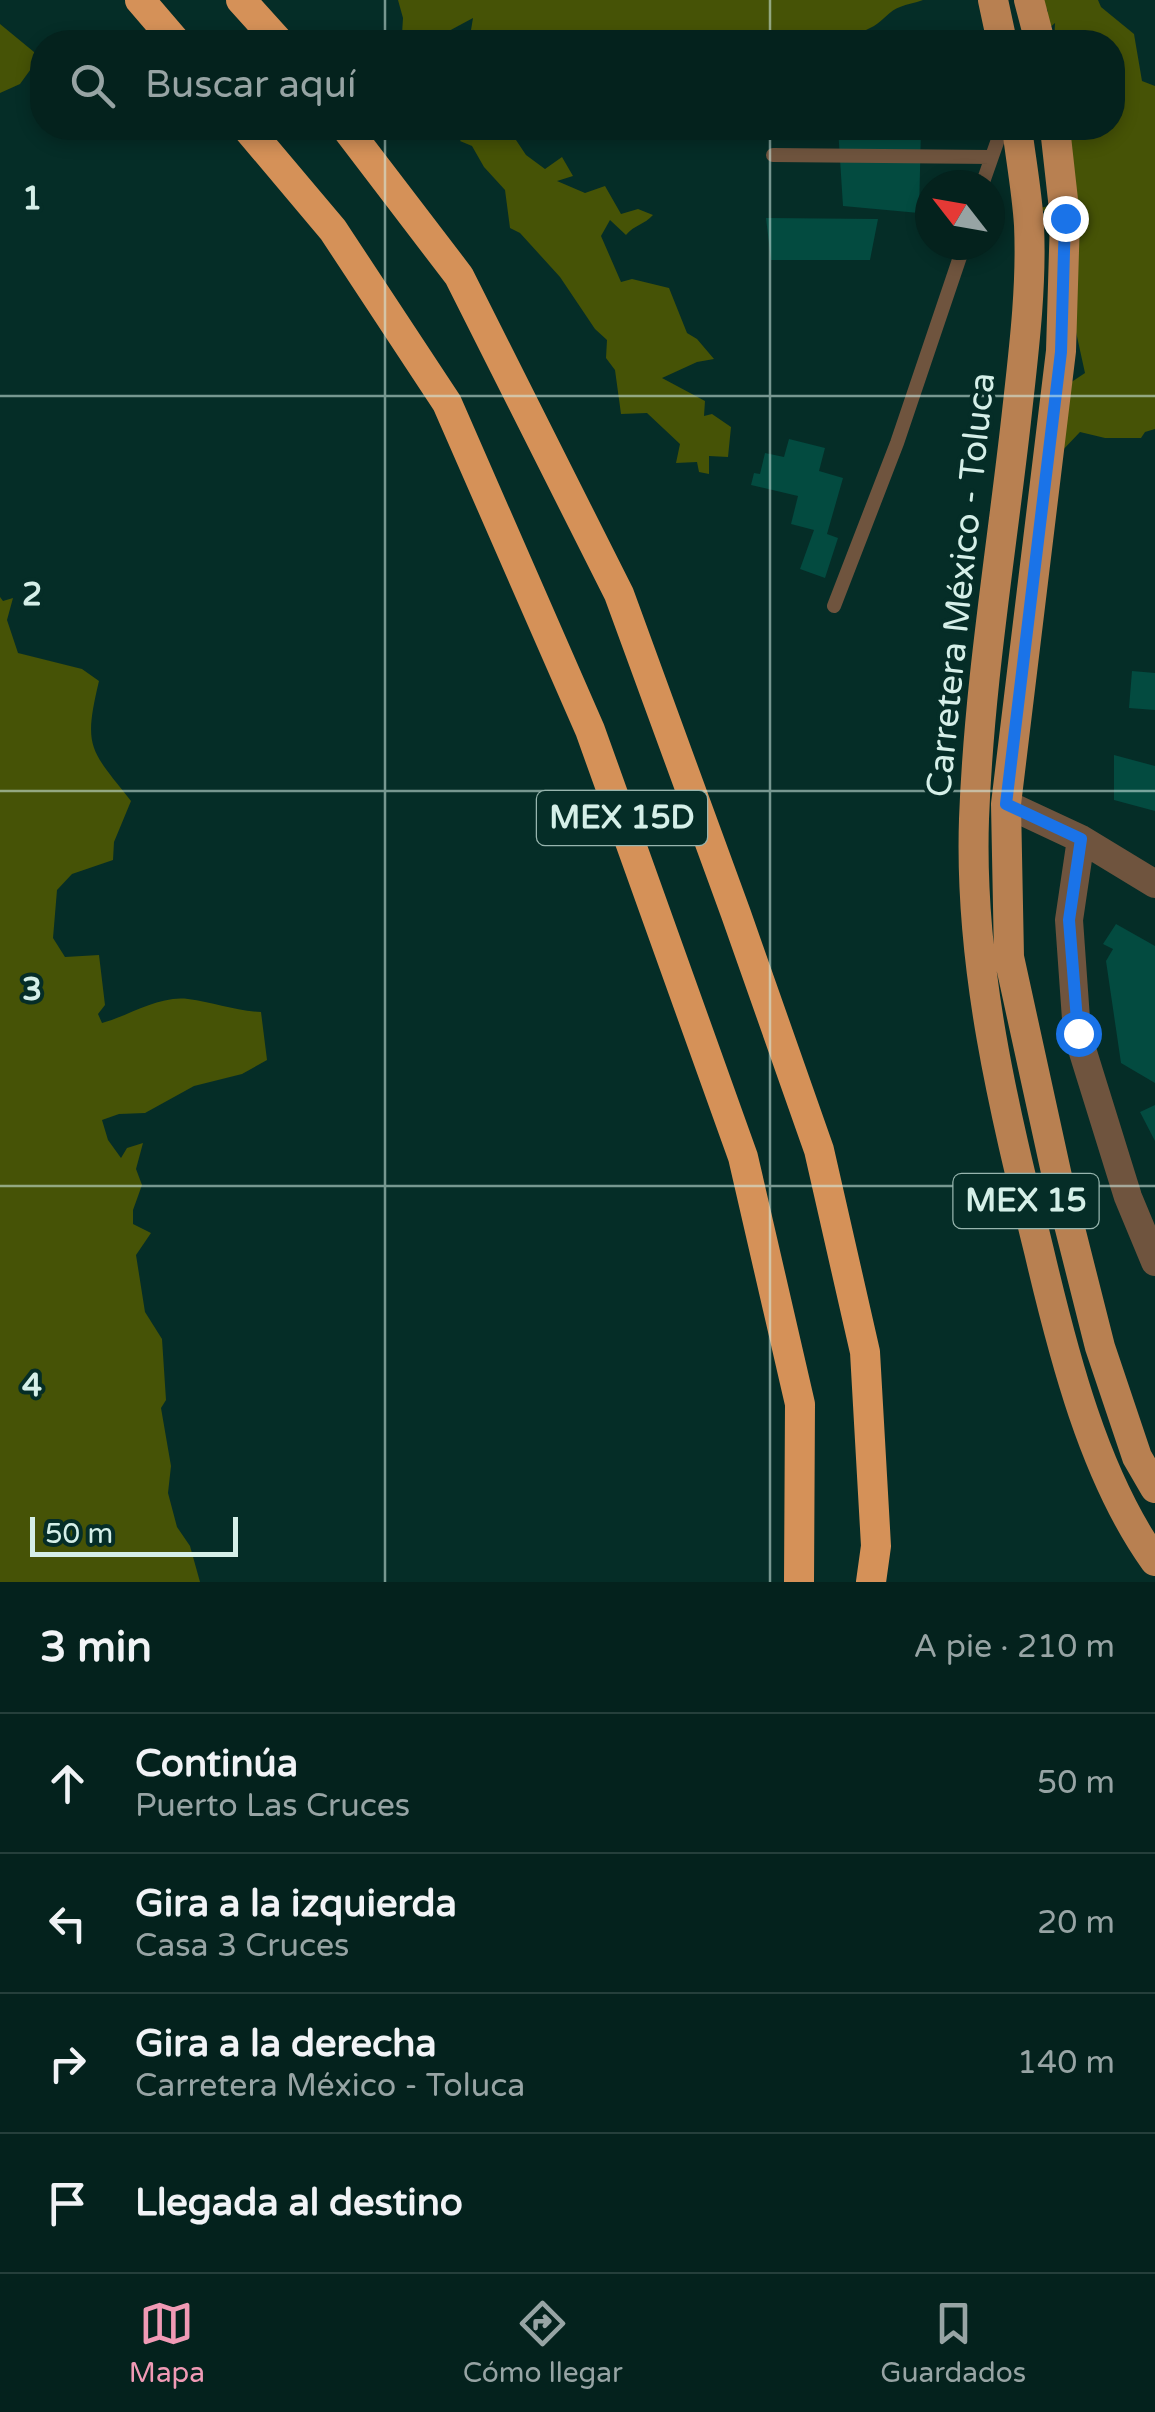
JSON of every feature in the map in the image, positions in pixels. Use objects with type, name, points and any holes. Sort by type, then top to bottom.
[{"type":"highway","points":[[140,0],[166,30]]},
{"type":"highway","points":[[241,0],[267,30]]},
{"type":"highway","name":"MEX 15D","points":[[257,140],[333,230],[447,403],[590,730],[743,1157],[800,1404],[798,1582]]},
{"type":"highway","name":"MEX 15D","points":[[355,140],[459,276],[610,577],[736,914],[820,1150],[865,1352],[876,1546],[871,1582]]},
{"type":"main road","points":[[993,0],[999,30]]},
{"type":"main road","points":[[1030,0],[1037,30]]},
{"type":"main road","name":"Carretera México - Toluca","points":[[1018,140],[1029,226],[1024,340],[1005,518],[986,646],[974,821],[976,938],[998,1084],[1084,1420],[1140,1539],[1155,1561]]},
{"type":"main road","name":"Carretera México - Toluca","points":[[1056,140],[1065,218],[1061,352],[1006,804],[1009,956],[1058,1182],[1100,1347],[1137,1457],[1155,1488]]},
{"type":"street","points":[[1006,804],[1081,839],[1155,884]]},
{"type":"street","points":[[1081,839],[1069,920],[1078,1033],[1128,1198],[1155,1262]]},
{"type":"lane","points":[[987,170],[998,140]]},
{"type":"lane","points":[[773,154],[992,157]]},
{"type":"lane","points":[[834,606],[897,443],[959,260]]},
{"type":"green space","points":[[398,0],[923,0],[896,8],[864,30],[471,30],[473,18],[451,30],[402,30]]},
{"type":"green space","points":[[1040,0],[1098,0],[1101,7],[1134,34],[1142,81],[1155,86],[1155,429],[1141,438],[1105,438],[1080,432],[1059,454],[1058,391],[1085,373],[1069,300],[1062,222],[1039,208],[1060,204],[1047,140],[1125,140],[1125,30],[1055,30],[1055,23],[1047,30],[1035,30],[1048,11]]},
{"type":"green space","points":[[0,24],[30,49],[30,70],[20,84],[0,93]]},
{"type":"green space","points":[[516,140],[526,155],[545,169],[562,157],[573,176],[557,181],[585,193],[605,186],[621,214],[638,209],[653,215],[626,235],[610,220],[601,236],[621,282],[632,279],[669,288],[687,333],[714,359],[697,362],[662,378],[705,401],[704,416],[712,414],[731,427],[728,457],[709,456],[709,474],[699,472],[697,462],[676,463],[680,444],[647,413],[621,414],[615,370],[606,358],[607,340],[595,329],[560,277],[520,233],[510,228],[505,190],[472,146],[460,141]]},
{"type":"green space","points":[[0,597],[3,601],[13,598],[7,620],[18,653],[82,669],[99,681],[91,721],[94,747],[106,770],[131,801],[114,842],[113,860],[72,874],[57,890],[53,938],[65,957],[99,955],[105,1005],[98,1014],[102,1023],[177,999],[261,1012],[267,1060],[242,1074],[194,1086],[145,1113],[119,1114],[102,1120],[108,1140],[121,1158],[127,1148],[143,1143],[136,1169],[142,1185],[133,1210],[133,1224],[151,1233],[136,1255],[145,1312],[162,1339],[166,1400],[161,1408],[171,1466],[168,1493],[177,1527],[190,1546],[200,1582],[0,1582]]},
{"type":"building","points":[[839,140],[921,140],[920,170],[915,170],[915,213],[843,206]]},
{"type":"building","points":[[766,218],[878,219],[870,260],[771,260]]},
{"type":"building","points":[[789,439],[825,448],[819,471],[843,478],[827,534],[838,538],[825,578],[800,569],[814,530],[791,524],[798,496],[751,485],[754,473],[760,474],[765,453],[784,457]]},
{"type":"building","points":[[1132,671],[1155,673],[1155,710],[1129,708]]},
{"type":"building","points":[[1114,755],[1155,766],[1155,811],[1114,800]]},
{"type":"building","points":[[1116,924],[1155,946],[1155,1083],[1121,1063],[1106,961],[1113,949],[1103,944]]},
{"type":"building","points":[[1155,1105],[1155,1141],[1140,1112]]},
{"type":"route","points":[[1065,218],[1061,352],[1006,804],[1081,839],[1069,920],[1078,1033]]}]
